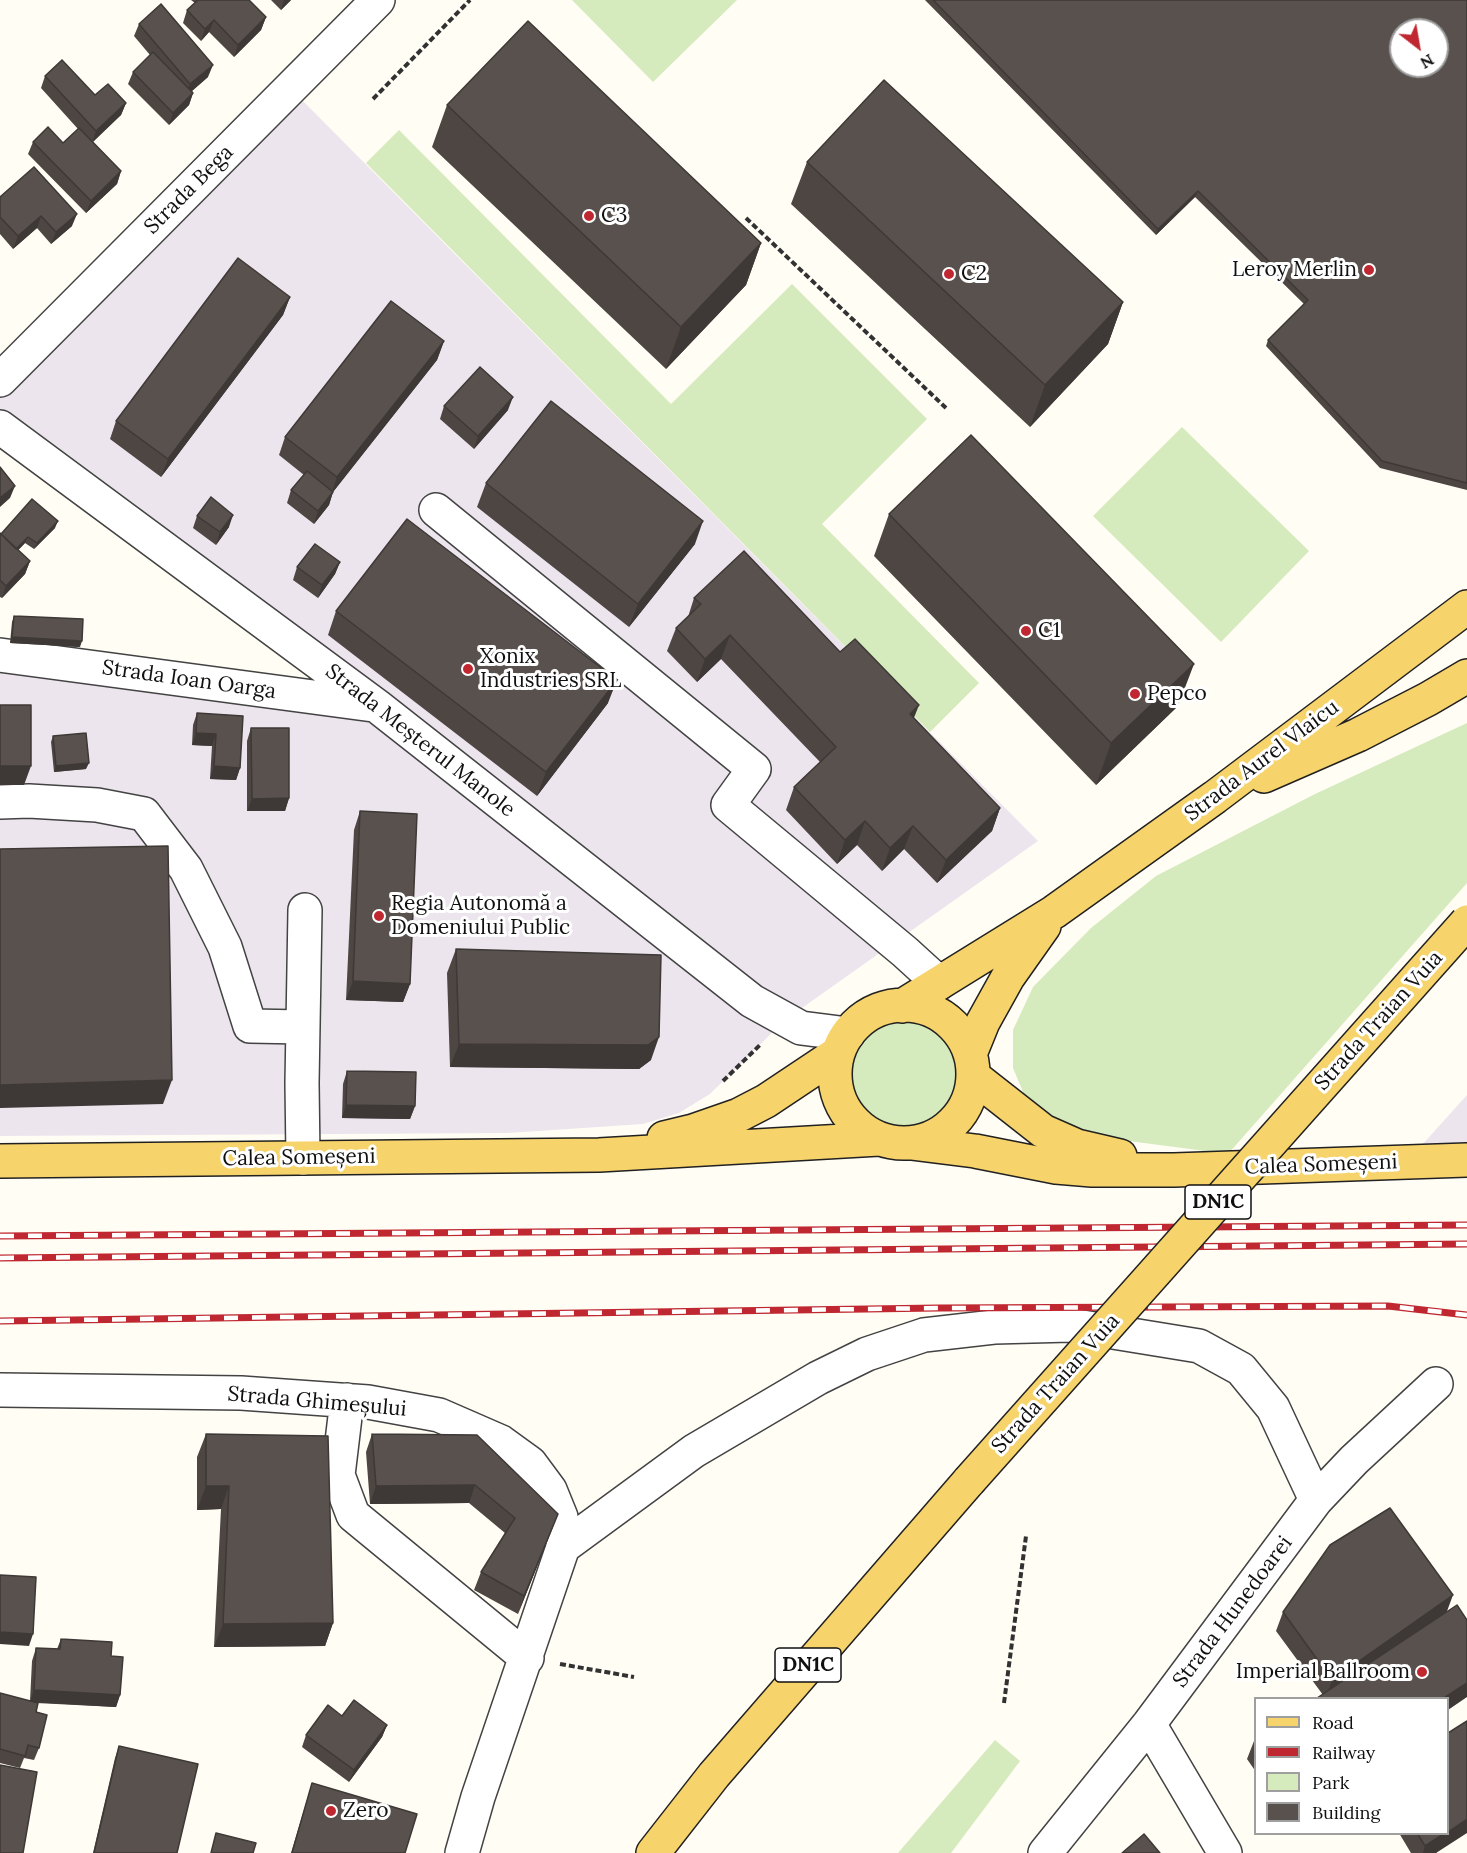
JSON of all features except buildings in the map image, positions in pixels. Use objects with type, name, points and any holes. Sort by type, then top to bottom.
[{"type":"main road","name":"Strada Aurel Vlaicu","points":[[902,1006],[1054,912],[1215,797],[1467,607]]},
{"type":"main road","points":[[1215,797],[1358,735],[1467,676]]},
{"type":"main road","name":"Strada Aurel Vlaicu","points":[[972,1065],[983,1022],[1008,977],[1054,912]]},
{"type":"main road","name":"Strada Traian Vuia","points":[[653,1853],[714,1775],[969,1481],[1467,922]]},
{"type":"main road","points":[[902,1006],[924,1008],[945,1018],[961,1034],[972,1065],[970,1095],[961,1113],[948,1128],[930,1138],[895,1141],[861,1129],[847,1114],[838,1094],[835,1074],[843,1044],[863,1019],[881,1009],[902,1006]]},
{"type":"main road","name":"Calea Someșeni","points":[[599,1155],[693,1131],[739,1115],[766,1101],[843,1044]]},
{"type":"main road","name":"Calea Someșeni","points":[[972,1065],[1034,1125],[1052,1136],[1077,1146],[1174,1170]]},
{"type":"main road","name":"Calea Someșeni","points":[[0,1161],[599,1155],[895,1141],[975,1151],[1066,1168],[1174,1170],[1467,1160]]},
{"type":"street","name":"Strada Bega","points":[[0,380],[378,0]]},
{"type":"street","name":"Strada Meșterul Manole","points":[[0,427],[377,706],[752,1001],[801,1028],[843,1044]]},
{"type":"street","points":[[436,510],[754,769],[728,805],[939,983]]},
{"type":"street","name":"Strada Ioan Oarga","points":[[0,654],[377,706]]},
{"type":"street","points":[[0,802],[29,801],[98,805],[144,814],[186,869],[225,947],[250,1026],[303,1027]]},
{"type":"street","points":[[303,1158],[305,910]]},
{"type":"street","points":[[563,1547],[694,1451],[818,1378],[867,1354],[924,1335],[994,1327],[1070,1325],[1199,1346],[1241,1369],[1273,1408],[1316,1500]]},
{"type":"street","name":"Strada Hunedoarei","points":[[1045,1853],[1149,1724],[1316,1500],[1354,1460],[1436,1384]]},
{"type":"street","name":"Strada Ghimeșului","points":[[0,1390],[240,1392],[347,1400],[439,1415],[501,1442],[530,1463],[550,1490],[561,1517],[563,1547],[478,1797],[462,1853]]},
{"type":"street","points":[[347,1400],[338,1475],[353,1515],[527,1658]]},
{"type":"street","points":[[1149,1724],[1225,1853]]},
{"type":"path","points":[[373,99],[470,0]]},
{"type":"path","points":[[746,218],[946,408]]},
{"type":"path","points":[[1004,1703],[1026,1536]]},
{"type":"path","points":[[527,1658],[634,1677]]},
{"type":"shaded area","points":[[290,88],[1038,841],[785,1020],[710,1094],[679,1113],[643,1124],[508,1133],[0,1136],[0,655],[376,705],[0,427],[0,380]]},
{"type":"shaded area","points":[[1467,1095],[1467,1145],[1421,1146]]},
{"type":"green space","points":[[572,0],[737,0],[653,82]]},
{"type":"green space","points":[[399,130],[671,404],[792,284],[927,419],[822,524],[979,683],[930,732],[366,163]]},
{"type":"green space","points":[[1182,427],[1309,551],[1221,642],[1093,516]]},
{"type":"green space","points":[[1467,723],[1467,883],[1228,1154],[1106,1138],[1068,1127],[1028,1104],[1013,1068],[1013,1030],[1033,987],[1091,928],[1156,876],[1313,795]]},
{"type":"green space","points":[[904,1019],[926,1024],[944,1036],[956,1054],[961,1076],[956,1098],[944,1116],[926,1128],[904,1133],[882,1128],[864,1116],[852,1098],[847,1076],[852,1054],[864,1036],[882,1024]]},
{"type":"green space","points":[[995,1740],[1020,1761],[951,1853],[898,1853]]},
{"type":"railway","points":[[0,1236],[1467,1225]]},
{"type":"railway","points":[[0,1258],[1467,1244]]},
{"type":"railway","points":[[0,1321],[939,1308],[1388,1306],[1467,1315]]},
{"type":"place","name":"C3","points":[[589,216]]},
{"type":"place","name":"Leroy Merlin","points":[[1369,270]]},
{"type":"place","name":"C2","points":[[949,274]]},
{"type":"place","name":"C1","points":[[1026,631]]},
{"type":"place","name":"Xonix Industries SRL","points":[[468,669]]},
{"type":"place","name":"Pepco","points":[[1135,694]]},
{"type":"place","name":"Regia Autonomă a Domeniului Public","points":[[379,916]]},
{"type":"place","name":"Imperial Ballroom","points":[[1422,1672]]},
{"type":"place","name":"Zero","points":[[331,1811]]}]
